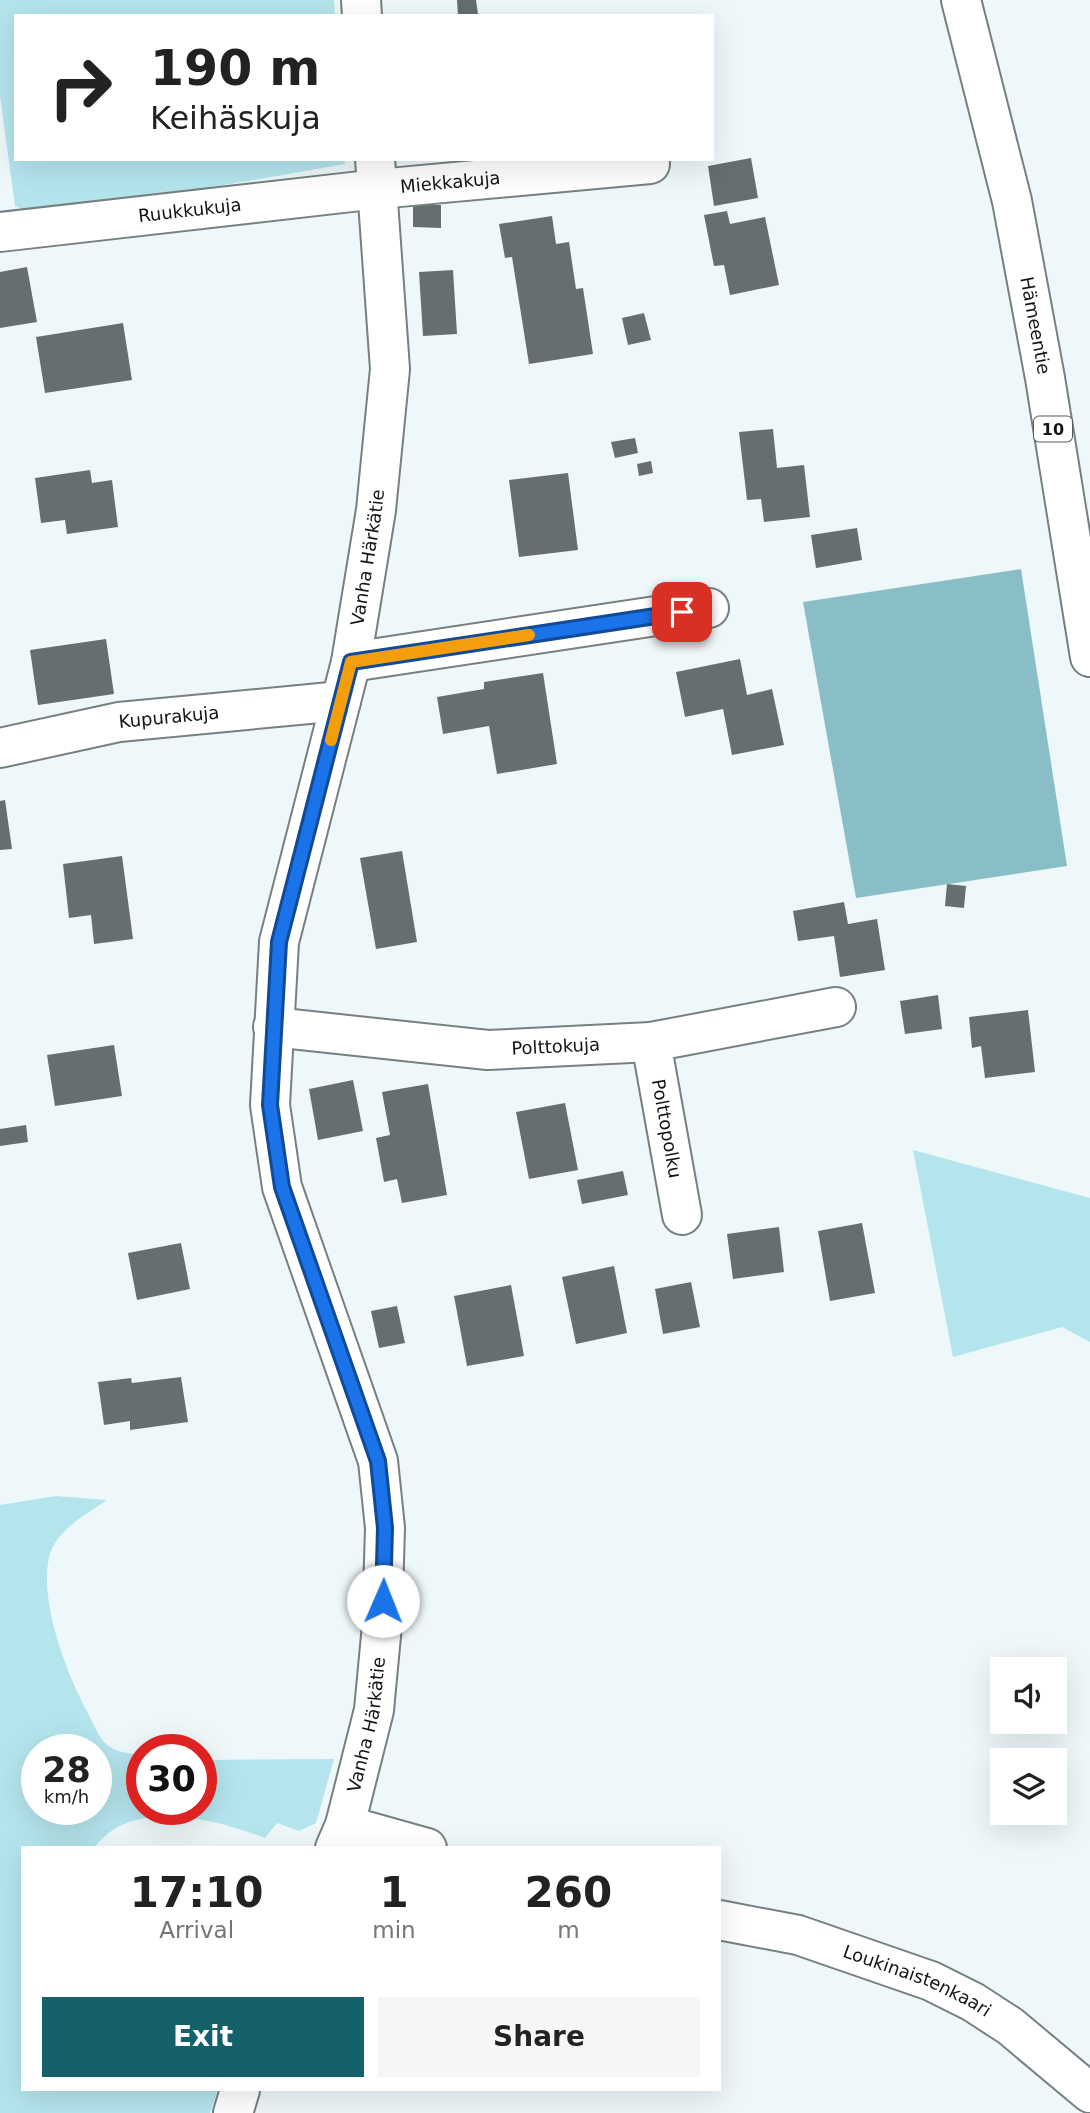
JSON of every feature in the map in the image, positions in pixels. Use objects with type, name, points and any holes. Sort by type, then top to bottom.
[{"type":"main road","name":"Hämeentie","points":[[961,0],[1012,201],[1045,378],[1090,657]]},
{"type":"main road","name":"Miekkakuja","points":[[377,174],[650,164]]},
{"type":"main road","name":"Ruukkukuja","points":[[0,232],[377,174]]},
{"type":"main road","name":"Vanha Härkätie","points":[[340,1837],[374,1710],[383,1625],[385,1528],[378,1461],[282,1187],[270,1105],[279,942],[351,662],[376,510],[390,369],[377,174]]},
{"type":"main road","points":[[351,662],[709,608]]},
{"type":"main road","name":"Kupurakuja","points":[[0,748],[119,722],[341,701]]},
{"type":"main road","name":"Polttokuja","points":[[273,1027],[488,1050],[651,1042],[836,1007]]},
{"type":"main road","name":"Polttopolku","points":[[651,1042],[681,1214]]},
{"type":"main road","points":[[340,1837],[412,1846]]},
{"type":"main road","name":"Loukinaistenkaari","points":[[721,1920],[798,1935],[931,1981],[973,2002],[1010,2026],[1090,2093]]},
{"type":"main road","points":[[233,2113],[240,2091]]},
{"type":"shaded area","points":[[0,0],[334,0],[335,14],[14,14],[14,161],[344,161],[345,164],[42,217],[15,206],[0,96]]},
{"type":"shaded area","points":[[1021,569],[1067,866],[856,898],[803,602]]},
{"type":"shaded area","points":[[913,1150],[1090,1198],[1090,1342],[1062,1327],[953,1357]]},
{"type":"shaded area","points":[[56,1496],[107,1500],[59,1537],[50,1554],[47,1572],[51,1615],[57,1638],[81,1701],[98,1734],[21,1734],[21,1825],[112,1825],[112,1748],[126,1753],[126,1824],[110,1832],[96,1846],[21,1846],[21,2091],[218,2091],[210,2113],[0,2113],[0,1505]]},
{"type":"shaded area","points":[[334,1759],[316,1823],[299,1831],[277,1823],[265,1838],[217,1823],[217,1760]]},
{"type":"building","points":[[457,0],[476,0],[478,14],[458,14]]},
{"type":"building","points":[[751,158],[758,198],[714,206],[708,166]]},
{"type":"building","points":[[413,204],[441,205],[441,228],[413,227]]},
{"type":"building","points":[[727,211],[730,224],[765,217],[779,285],[730,295],[724,265],[714,266],[704,215]]},
{"type":"building","points":[[552,216],[556,244],[569,242],[576,289],[583,288],[593,354],[529,364],[512,257],[505,258],[499,224]]},
{"type":"building","points":[[27,267],[37,322],[0,328],[0,272]]},
{"type":"building","points":[[453,270],[457,334],[423,336],[419,272]]},
{"type":"building","points":[[644,313],[651,340],[628,345],[622,318]]},
{"type":"building","points":[[123,323],[132,380],[45,393],[36,337]]},
{"type":"building","points":[[773,429],[777,468],[804,465],[810,517],[764,522],[761,499],[747,500],[739,432]]},
{"type":"building","points":[[635,438],[638,453],[615,458],[611,442]]},
{"type":"building","points":[[651,461],[653,473],[639,476],[637,464]]},
{"type":"building","points":[[90,470],[92,483],[112,480],[118,527],[67,534],[65,520],[41,523],[35,478]]},
{"type":"building","points":[[568,473],[578,550],[519,557],[509,480]]},
{"type":"building","points":[[857,528],[862,560],[816,568],[811,535]]},
{"type":"building","points":[[106,639],[114,694],[38,705],[30,650]]},
{"type":"building","points":[[740,659],[747,695],[772,689],[784,745],[732,755],[723,709],[685,717],[676,672]]},
{"type":"building","points":[[543,673],[557,764],[497,774],[489,726],[443,734],[437,697],[484,689],[484,682]]},
{"type":"building","points":[[5,800],[12,849],[0,850],[0,801]]},
{"type":"building","points":[[402,851],[417,942],[376,949],[360,858]]},
{"type":"building","points":[[122,856],[133,939],[94,944],[91,915],[69,918],[63,864]]},
{"type":"building","points":[[947,884],[966,886],[964,908],[945,906]]},
{"type":"building","points":[[844,902],[848,924],[877,919],[885,970],[840,977],[834,936],[798,941],[793,911]]},
{"type":"building","points":[[938,995],[942,1029],[905,1034],[900,1001]]},
{"type":"building","points":[[1028,1010],[1035,1072],[985,1078],[981,1046],[972,1048],[969,1017]]},
{"type":"building","points":[[114,1045],[122,1096],[55,1106],[47,1055]]},
{"type":"building","points":[[353,1080],[363,1131],[318,1140],[309,1089]]},
{"type":"building","points":[[428,1084],[447,1195],[402,1203],[397,1179],[384,1182],[376,1138],[390,1135],[382,1092]]},
{"type":"building","points":[[565,1103],[578,1170],[529,1179],[516,1112]]},
{"type":"building","points":[[26,1125],[28,1142],[0,1146],[0,1129]]},
{"type":"building","points":[[623,1171],[628,1195],[582,1204],[577,1180]]},
{"type":"building","points":[[862,1223],[875,1293],[830,1301],[818,1231]]},
{"type":"building","points":[[779,1227],[784,1272],[733,1279],[727,1234]]},
{"type":"building","points":[[181,1243],[190,1289],[137,1300],[128,1253]]},
{"type":"building","points":[[614,1266],[627,1333],[576,1344],[562,1277]]},
{"type":"building","points":[[691,1282],[700,1327],[663,1334],[655,1289]]},
{"type":"building","points":[[511,1285],[524,1356],[467,1366],[454,1296]]},
{"type":"building","points":[[397,1306],[405,1343],[379,1348],[371,1311]]},
{"type":"building","points":[[181,1377],[188,1422],[130,1430],[130,1421],[104,1425],[98,1382],[131,1378],[132,1383]]},
{"type":"slow traffic","points":[[331,740],[351,662],[529,635]]},
{"type":"route","points":[[383,1601],[385,1528],[378,1461],[282,1187],[270,1105],[279,942],[351,662],[682,612]]}]
